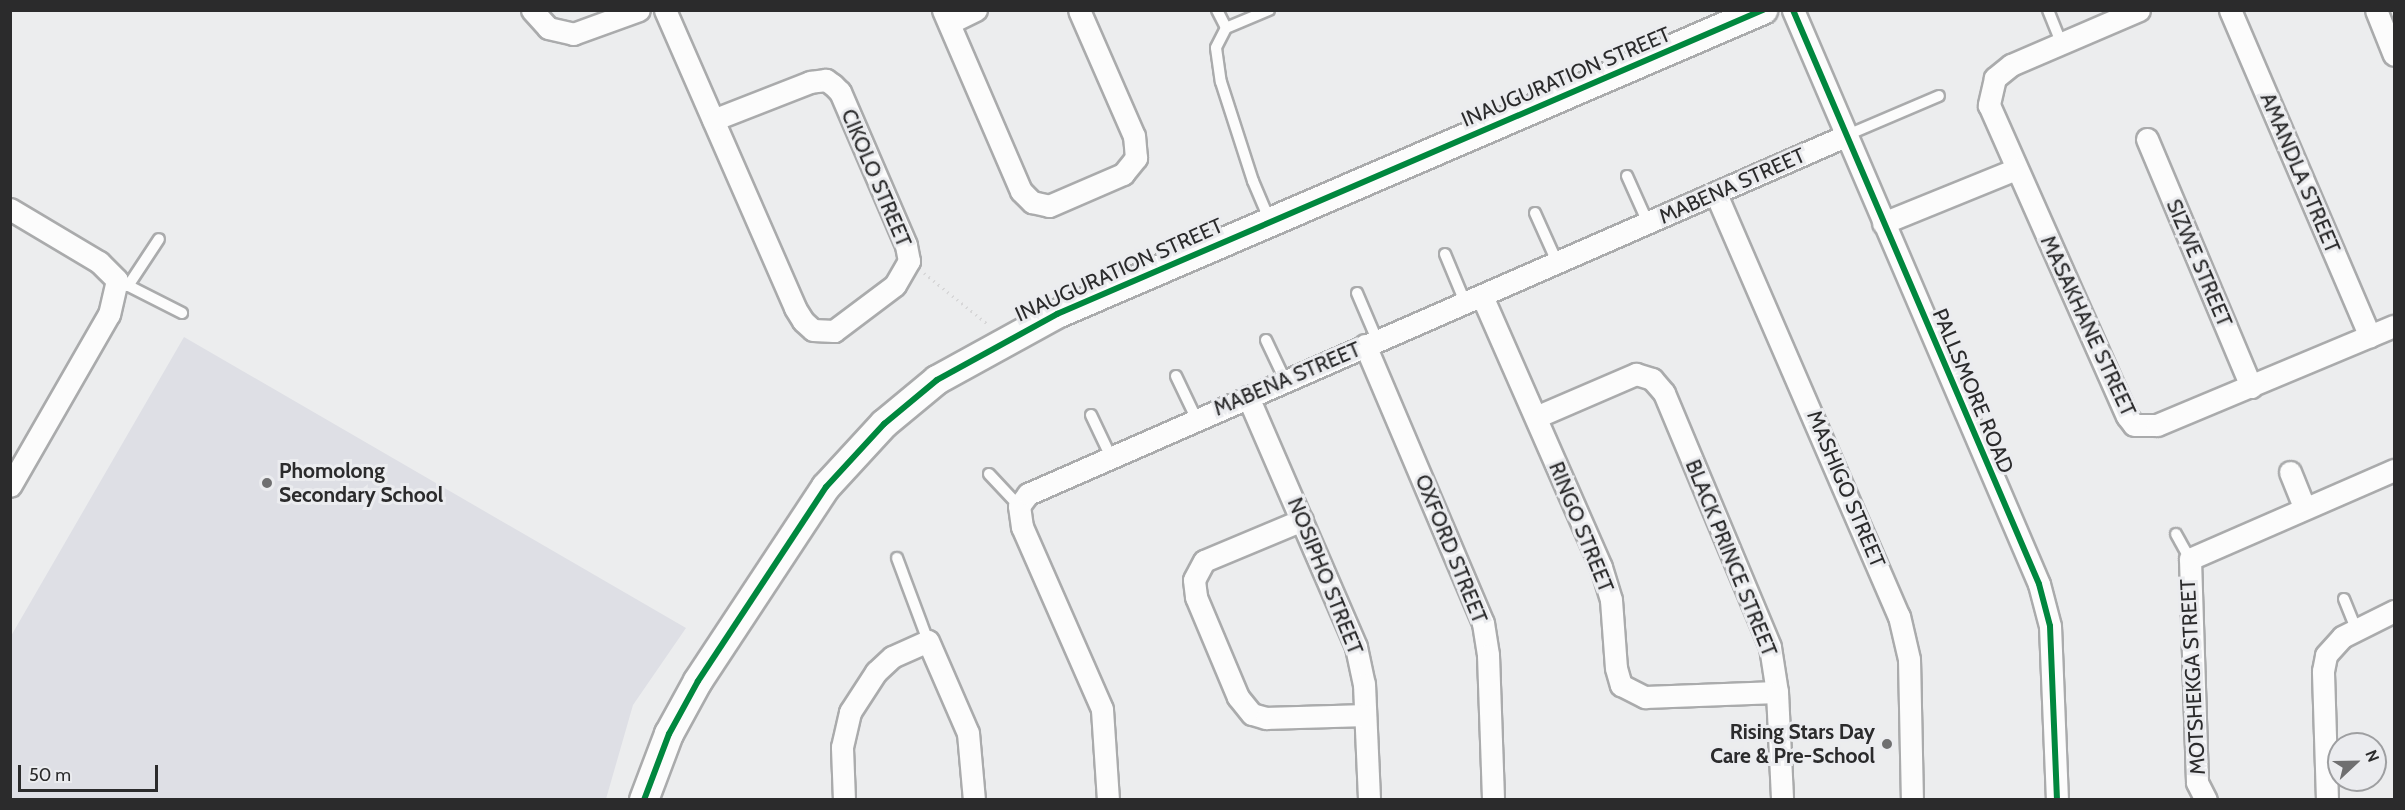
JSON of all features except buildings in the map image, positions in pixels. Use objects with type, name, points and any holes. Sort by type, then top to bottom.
[{"type":"street","points":[[532,10],[548,28],[573,34],[639,10]]},
{"type":"street","name":"CIKOLO STREET","points":[[665,10],[795,308],[813,330],[834,331],[884,297],[903,275],[909,261],[887,201],[840,92],[826,80],[810,82],[713,120]]},
{"type":"street","points":[[976,10],[946,17],[1022,191],[1032,202],[1049,206],[1123,174],[1136,158],[1134,136],[1079,10]]},
{"type":"street","name":"INAUGURATION STREET","points":[[644,800],[669,734],[698,681],[826,487],[857,450],[937,380],[1007,339],[1270,220],[1763,10]]},
{"type":"street","name":"PALLSMORE ROAD","points":[[1793,10],[1845,136],[2039,584],[2050,626],[2057,800]]},
{"type":"street","points":[[2061,43],[2139,10]]},
{"type":"street","name":"AMANDLA STREET","points":[[2230,10],[2370,336]]},
{"type":"street","points":[[2376,10],[2394,55]]},
{"type":"street","name":"MASAKHANE STREET","points":[[2061,43],[2002,72],[1990,89],[1989,105],[2127,416],[2134,425],[2157,426],[2394,326]]},
{"type":"street","name":"MABENA STREET","points":[[1019,506],[1039,488],[1110,455],[1716,194],[1845,136]]},
{"type":"street","name":"SIZWE STREET","points":[[2147,139],[2251,387]]},
{"type":"street","points":[[1883,223],[2016,169]]},
{"type":"street","name":"MASHIGO STREET","points":[[1716,194],[1899,616],[1909,659],[1912,800]]},
{"type":"street","points":[[10,209],[99,262],[122,283],[109,314],[10,486]]},
{"type":"street","name":"RINGO STREET","points":[[1473,299],[1536,417],[1608,586],[1616,668],[1621,685],[1645,697],[1777,692]]},
{"type":"street","name":"OXFORD STREET","points":[[1371,343],[1482,623],[1488,655],[1493,800]]},
{"type":"street","name":"BLACK PRINCE STREET","points":[[1536,417],[1636,374],[1652,378],[1664,393],[1766,636],[1777,692],[1782,800]]},
{"type":"street","name":"NOSIPHO STREET","points":[[1248,397],[1356,647],[1365,714],[1369,800]]},
{"type":"street","name":"MOTSHEKGA STREET","points":[[2206,799],[2197,782],[2190,559],[2304,507],[2394,470]]},
{"type":"street","points":[[2290,472],[2304,507]]},
{"type":"street","points":[[1019,506],[1022,527],[1102,709],[1108,800]]},
{"type":"street","points":[[1302,520],[1203,561],[1194,580],[1196,597],[1238,697],[1252,714],[1266,718],[1365,714]]},
{"type":"street","points":[[2327,800],[2323,671],[2333,644],[2356,628],[2394,611]]},
{"type":"street","points":[[844,800],[842,747],[850,712],[876,672],[892,657],[928,641],[968,733],[974,800]]},
{"type":"lane","points":[[1217,10],[1226,28]]},
{"type":"lane","points":[[1269,10],[1226,28],[1216,48],[1221,82],[1253,181],[1270,220]]},
{"type":"lane","points":[[2048,10],[2061,43]]},
{"type":"lane","points":[[1845,136],[1939,96]]},
{"type":"lane","points":[[1627,176],[1648,223]]},
{"type":"lane","points":[[1535,213],[1557,262]]},
{"type":"lane","points":[[159,239],[122,283],[182,313]]},
{"type":"lane","points":[[1445,254],[1473,299]]},
{"type":"lane","points":[[1357,293],[1371,343]]},
{"type":"lane","points":[[1266,340],[1284,380]]},
{"type":"lane","points":[[1176,376],[1196,418]]},
{"type":"lane","points":[[1091,415],[1110,455]]},
{"type":"lane","points":[[989,474],[1019,506]]},
{"type":"lane","points":[[2176,534],[2190,559]]},
{"type":"lane","points":[[897,558],[928,641]]},
{"type":"lane","points":[[2344,599],[2356,628]]},
{"type":"path","points":[[909,261],[1007,339]]},
{"type":"shaded area","name":"Phomolong Secondary School","points":[[184,337],[686,628],[633,705],[606,799],[11,799],[11,636]]},
{"type":"cycle path","points":[[644,800],[669,734],[698,681],[826,487],[884,424],[937,380],[1057,314],[1763,10]]},
{"type":"cycle path","points":[[1793,10],[2039,584],[2050,626],[2057,800]]},
{"type":"place","name":"Phomolong Secondary School","points":[[267,483]]},
{"type":"place","name":"Rising Stars Day Care & Pre-School","points":[[1887,744]]}]
